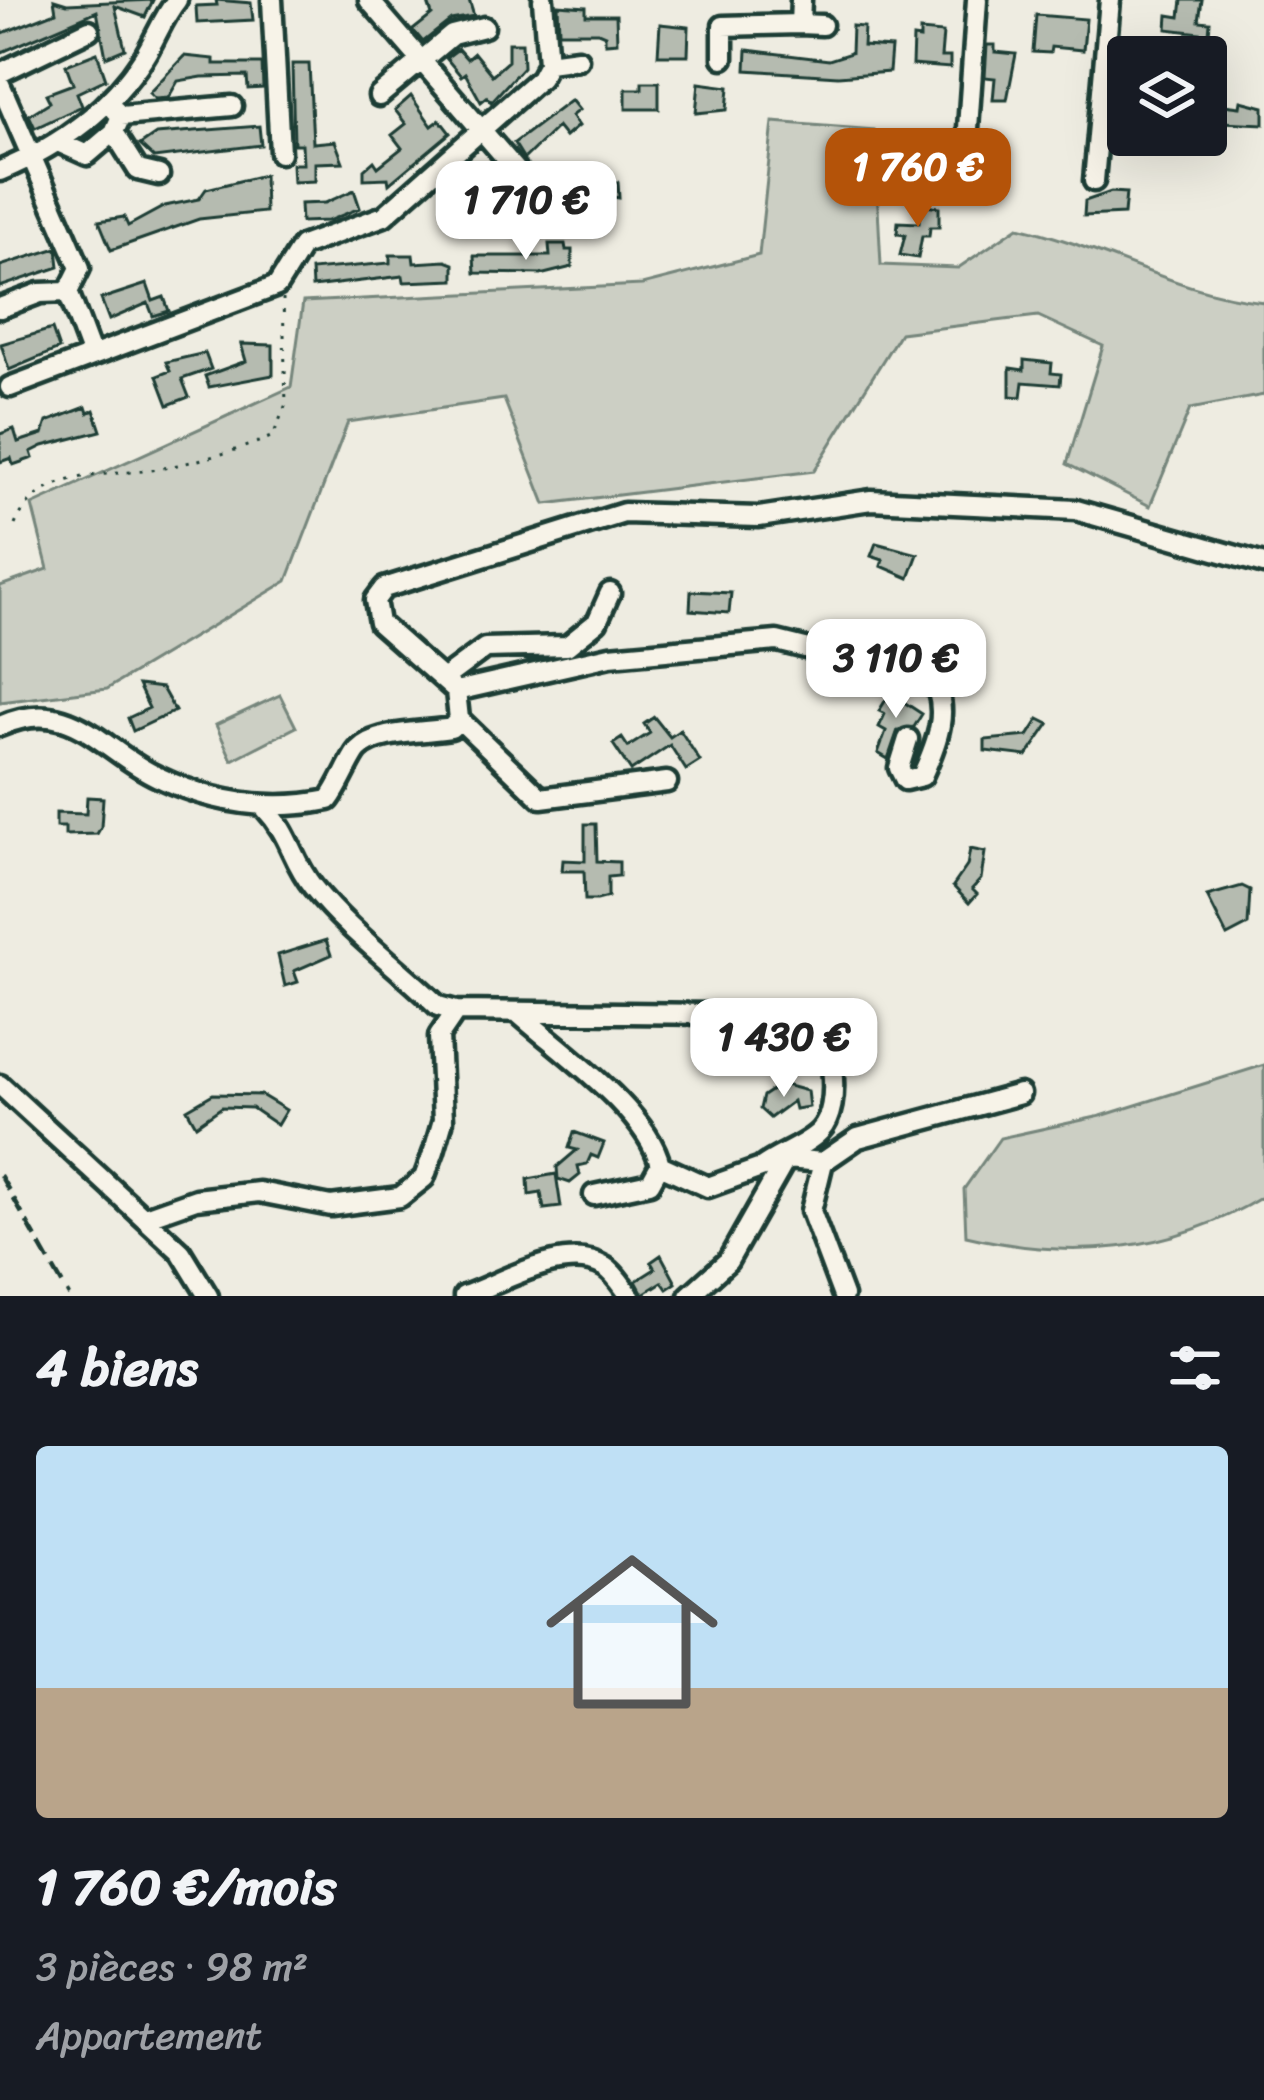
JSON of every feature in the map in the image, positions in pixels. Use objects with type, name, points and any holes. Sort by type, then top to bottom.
[{"type":"street","points":[[272,0],[280,154]]},
{"type":"street","points":[[369,0],[555,215]]},
{"type":"street","points":[[10,387],[277,286],[302,246],[384,217],[533,88],[548,63],[543,0]]},
{"type":"street","points":[[800,24],[801,0]]},
{"type":"street","points":[[965,171],[977,0]]},
{"type":"street","points":[[1094,181],[1110,0]]},
{"type":"street","points":[[58,142],[87,155],[114,116],[171,4]]},
{"type":"street","points":[[723,58],[723,26],[822,25]]},
{"type":"street","points":[[379,96],[452,35],[484,26]]},
{"type":"street","points":[[0,74],[89,31]]},
{"type":"street","points":[[548,63],[578,59]]},
{"type":"street","points":[[0,84],[80,268],[68,292],[92,356]]},
{"type":"street","points":[[0,171],[114,116],[232,106]]},
{"type":"street","points":[[114,116],[138,170],[159,175]]},
{"type":"street","points":[[0,308],[40,293],[68,292]]},
{"type":"street","points":[[667,782],[541,798],[459,719],[449,685],[379,623],[375,600],[384,588],[624,513],[759,517],[871,500],[1076,510],[1264,565]]},
{"type":"street","points":[[449,685],[485,648],[567,646],[597,622],[610,593]]},
{"type":"street","points":[[449,685],[610,656],[777,641],[856,662],[904,665],[930,676],[944,706],[922,776],[905,780],[899,768],[908,739]]},
{"type":"street","points":[[0,726],[15,719],[82,724],[155,776],[248,807],[328,800],[346,777],[356,752],[376,739],[451,728],[459,719]]},
{"type":"street","points":[[264,806],[288,832],[298,868],[318,893],[438,1006],[518,1013],[808,1015],[827,1037],[832,1110],[814,1137],[762,1167]]},
{"type":"street","points":[[145,1217],[196,1199],[259,1192],[331,1206],[400,1197],[424,1178],[434,1151],[442,1120],[439,1036],[455,1011]]},
{"type":"street","points":[[518,1013],[639,1125],[656,1147],[660,1165],[650,1183],[594,1195]]},
{"type":"street","points":[[0,1085],[181,1252],[208,1296]]},
{"type":"street","points":[[660,1165],[708,1187],[786,1159],[823,1162],[858,1138],[1021,1094]]},
{"type":"street","points":[[689,1296],[728,1261],[786,1159]]},
{"type":"street","points":[[823,1162],[811,1211],[843,1296]]},
{"type":"street","points":[[464,1296],[551,1263],[589,1260],[608,1268],[630,1296]]},
{"type":"path","points":[[15,525],[23,505],[72,478],[160,469],[273,436],[286,404],[288,337],[277,286]]},
{"type":"shaded area","points":[[773,122],[874,130],[881,265],[958,268],[1018,227],[1170,280],[1264,302],[1264,395],[1190,409],[1150,506],[1067,464],[1103,346],[1038,316],[900,333],[814,471],[545,504],[504,399],[348,422],[287,581],[107,689],[0,702],[0,586],[48,569],[32,505],[291,387],[303,302],[642,285],[759,255]]},
{"type":"shaded area","points":[[280,695],[296,727],[232,760],[216,725]]},
{"type":"shaded area","points":[[1264,1065],[1264,1196],[1193,1230],[1119,1247],[1044,1248],[966,1236],[964,1189],[1000,1138],[1101,1116]]},
{"type":"building","points":[[54,0],[67,4],[153,0],[145,17],[115,6],[125,49],[106,57],[97,11],[0,53],[0,34],[56,12]]},
{"type":"building","points":[[216,0],[251,3],[253,20],[197,23],[196,6],[217,5]]},
{"type":"building","points":[[427,0],[469,0],[474,16],[451,20],[423,42],[413,30],[432,15]]},
{"type":"building","points":[[1182,0],[1202,0],[1199,21],[1210,22],[1209,34],[1167,29],[1168,15],[1180,17]]},
{"type":"building","points":[[558,5],[586,7],[586,15],[616,15],[617,42],[605,43],[605,35],[598,32],[559,32]]},
{"type":"building","points":[[1036,15],[1086,19],[1083,50],[1051,47],[1050,53],[1033,52]]},
{"type":"building","points":[[660,24],[689,27],[688,55],[658,55]]},
{"type":"building","points":[[852,26],[864,27],[863,46],[891,48],[889,72],[838,76],[746,70],[747,50],[829,60],[851,53]]},
{"type":"building","points":[[920,31],[943,33],[941,57],[950,57],[950,68],[912,65],[913,38],[920,39]]},
{"type":"building","points":[[508,43],[522,43],[523,67],[491,102],[487,97],[481,102],[465,73],[461,76],[446,58],[458,49],[467,59],[474,53],[492,75],[508,61]]},
{"type":"building","points":[[987,45],[995,45],[995,52],[1016,54],[1007,100],[993,100],[995,78],[985,77]]},
{"type":"building","points":[[97,53],[106,79],[77,93],[82,106],[35,128],[29,115],[50,102],[46,94],[73,84],[66,65]]},
{"type":"building","points":[[184,56],[214,59],[214,64],[262,64],[263,88],[248,89],[247,76],[202,77],[178,81],[168,98],[155,99],[149,93]]},
{"type":"building","points":[[292,64],[309,64],[313,143],[335,141],[343,162],[315,163],[315,181],[293,182],[292,164],[303,164],[302,144],[294,144]]},
{"type":"building","points":[[642,82],[659,82],[659,109],[626,109],[626,89],[642,89]]},
{"type":"building","points":[[699,83],[729,87],[727,110],[696,113]]},
{"type":"building","points":[[411,96],[432,126],[440,120],[450,133],[389,184],[388,178],[364,179],[364,170],[374,161],[378,167],[402,148],[392,135],[406,124],[395,110]]},
{"type":"building","points":[[571,100],[579,110],[571,116],[578,126],[565,137],[557,127],[524,159],[514,143]]},
{"type":"building","points":[[1241,101],[1264,107],[1264,124],[1227,122],[1227,105],[1240,107]]},
{"type":"building","points":[[259,126],[261,145],[154,158],[140,145],[156,134]]},
{"type":"building","points":[[565,170],[565,175],[618,182],[619,198],[549,187],[549,173]]},
{"type":"building","points":[[490,172],[503,189],[472,214],[471,191],[461,191]]},
{"type":"building","points":[[264,175],[265,212],[199,219],[111,250],[99,221],[124,217],[128,226],[165,206],[199,199],[206,189]]},
{"type":"building","points":[[354,190],[360,208],[328,221],[301,222],[300,204],[325,203]]},
{"type":"building","points":[[1111,192],[1126,193],[1124,214],[1084,216],[1085,201]]},
{"type":"building","points":[[920,204],[939,207],[939,227],[930,227],[929,236],[922,236],[918,258],[900,255],[905,235],[897,234],[898,222],[919,223]]},
{"type":"building","points":[[549,244],[565,244],[566,250],[572,250],[572,267],[544,274],[475,273],[474,256],[550,256]]},
{"type":"building","points":[[57,248],[59,267],[0,287],[0,266]]},
{"type":"building","points":[[390,255],[413,255],[414,263],[454,264],[454,280],[404,282],[403,276],[312,287],[311,270],[390,263]]},
{"type":"building","points":[[147,284],[153,301],[164,297],[169,311],[153,316],[148,303],[109,320],[101,299]]},
{"type":"building","points":[[52,329],[59,349],[9,370],[1,344]]},
{"type":"building","points":[[241,344],[273,345],[273,375],[209,387],[205,376],[246,361]]},
{"type":"building","points":[[205,353],[211,369],[182,379],[189,397],[168,405],[157,376],[170,371],[166,362]]},
{"type":"building","points":[[1024,360],[1052,363],[1051,373],[1061,374],[1060,385],[1023,382],[1021,397],[1010,396],[1010,368],[1024,370]]},
{"type":"building","points":[[86,407],[88,413],[94,410],[101,431],[43,446],[31,452],[33,458],[13,465],[11,458],[0,462],[0,434],[14,429],[18,442],[43,434],[47,422]]},
{"type":"building","points":[[876,543],[918,554],[909,578],[881,566],[883,560],[871,556]]},
{"type":"building","points":[[691,591],[731,593],[729,613],[690,610]]},
{"type":"building","points":[[138,685],[162,688],[175,711],[133,731],[128,718],[149,708]]},
{"type":"building","points":[[890,693],[922,714],[914,727],[898,730],[888,759],[878,753],[886,731],[879,727],[885,714],[879,711]]},
{"type":"building","points":[[654,717],[670,737],[680,730],[700,761],[686,770],[670,745],[631,771],[613,744],[622,738],[628,747],[650,733],[644,724]]},
{"type":"building","points":[[1039,719],[1049,724],[1027,756],[985,751],[985,740],[1028,736]]},
{"type":"building","points":[[87,797],[103,798],[97,834],[65,835],[65,827],[56,827],[56,813],[86,814]]},
{"type":"building","points":[[585,824],[596,824],[597,861],[619,862],[619,876],[608,877],[608,897],[597,900],[585,900],[584,871],[562,871],[563,860],[585,861]]},
{"type":"building","points":[[970,849],[985,852],[981,879],[972,889],[977,894],[969,903],[953,886],[967,866]]},
{"type":"building","points":[[1242,886],[1250,890],[1248,925],[1227,936],[1207,896]]},
{"type":"building","points":[[326,940],[331,955],[294,971],[298,982],[285,986],[278,955]]},
{"type":"building","points":[[781,1084],[807,1091],[809,1107],[795,1109],[793,1101],[770,1118],[760,1109],[763,1096]]},
{"type":"building","points":[[213,1094],[261,1095],[286,1110],[277,1125],[252,1108],[222,1107],[196,1125],[187,1109]]},
{"type":"building","points":[[574,1132],[604,1143],[598,1158],[591,1155],[587,1164],[578,1166],[580,1175],[570,1183],[558,1179],[557,1167],[577,1150],[569,1148]]},
{"type":"building","points":[[556,1174],[561,1207],[544,1209],[541,1193],[529,1195],[528,1179]]},
{"type":"building","points":[[661,1255],[676,1283],[667,1289],[662,1282],[643,1294],[636,1281],[655,1269],[651,1262]]},
{"type":"railway","points":[[0,1175],[69,1296]]}]
